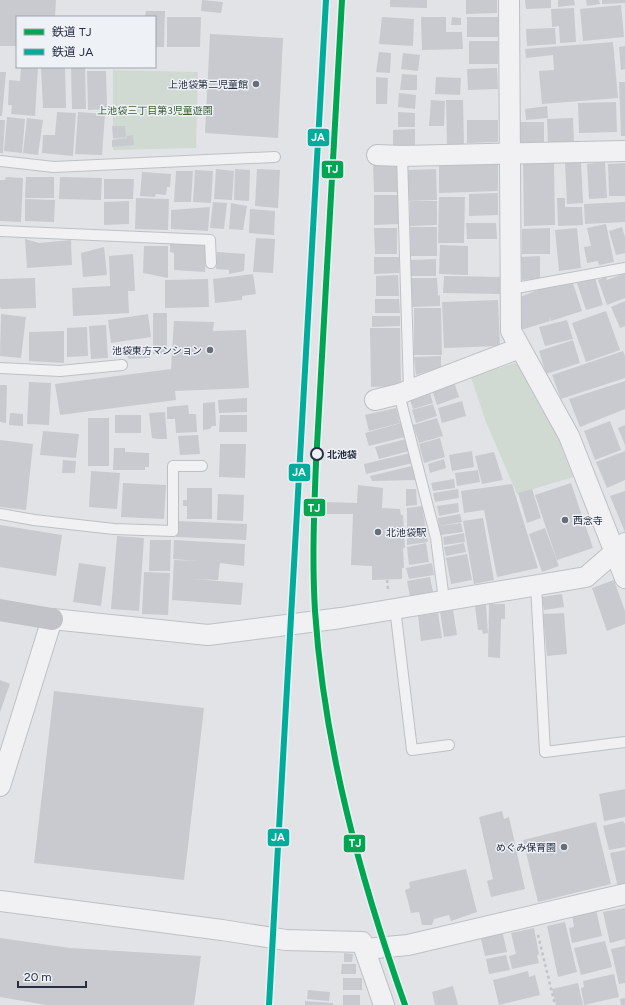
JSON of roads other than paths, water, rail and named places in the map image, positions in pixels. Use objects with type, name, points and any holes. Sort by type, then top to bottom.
[{"type":"street","points":[[509,0],[511,331],[569,436],[620,547],[625,578]]},
{"type":"street","points":[[378,155],[402,156],[625,151]]},
{"type":"street","points":[[375,400],[404,392],[520,348]]},
{"type":"street","points":[[0,610],[52,619],[208,635],[341,618],[586,577],[620,547]]},
{"type":"street","points":[[0,786],[52,619]]},
{"type":"street","points":[[365,949],[408,945],[625,894]]},
{"type":"street","points":[[0,901],[222,930],[286,940],[362,942],[384,1005]]},
{"type":"lane","points":[[402,156],[404,392],[436,538],[444,600]]},
{"type":"lane","points":[[0,161],[54,167],[275,157]]},
{"type":"lane","points":[[0,231],[210,240],[211,263]]},
{"type":"lane","points":[[511,289],[625,268]]},
{"type":"lane","points":[[0,368],[60,371],[122,365]]},
{"type":"lane","points":[[0,514],[34,520],[114,529],[173,531],[173,466],[202,466]]},
{"type":"lane","points":[[536,585],[545,752],[625,742]]},
{"type":"lane","points":[[395,608],[412,750],[449,745]]},
{"type":"rail line","name":"JA","points":[[269,1005],[326,0]]},
{"type":"rail line","name":"TJ","points":[[342,0],[316,463],[313,556],[315,611],[327,712],[346,811],[373,909],[405,1005]]},
{"type":"place","name":"上池袋第二児童館","points":[[256,84]]},
{"type":"place","name":"池袋東方マンション","points":[[210,350]]},
{"type":"place","name":"北池袋","points":[[317,454]]},
{"type":"place","name":"西念寺","points":[[565,520]]},
{"type":"place","name":"北池袋駅","points":[[378,532]]},
{"type":"place","name":"めぐみ保育園","points":[[564,847]]},
{"type":"park label","name":"上池袋三丁目第3児童遊園","points":[[155,110]]}]
